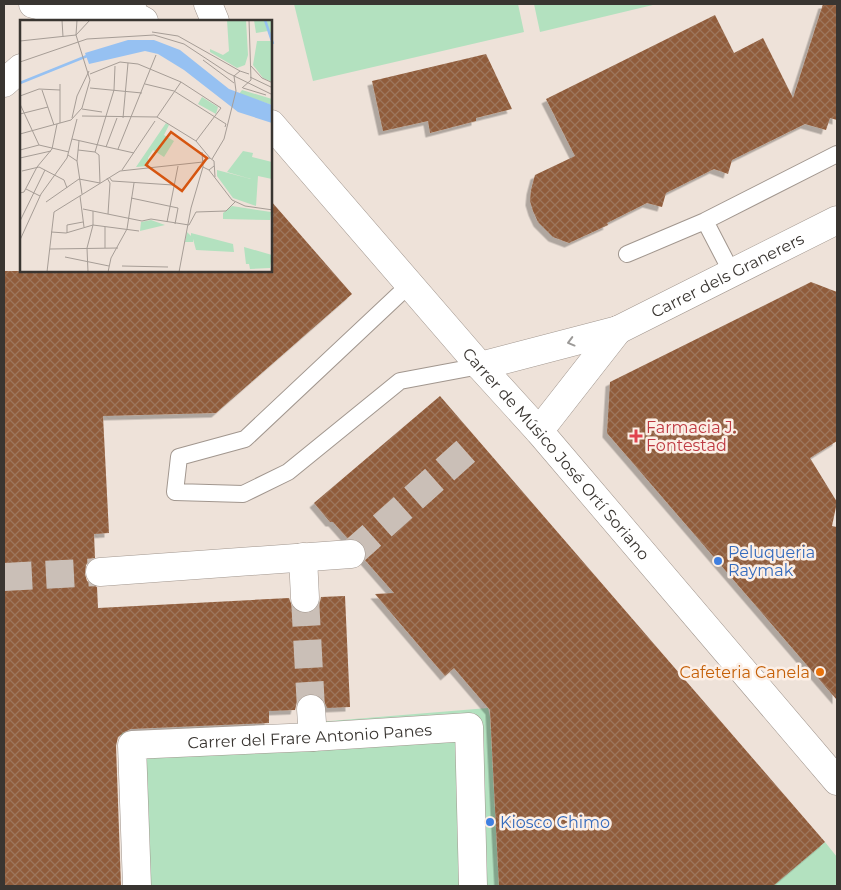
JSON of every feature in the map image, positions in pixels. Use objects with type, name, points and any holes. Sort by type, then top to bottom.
[{"type":"street","points":[[33,4],[79,18],[132,11]]},
{"type":"street","points":[[208,4],[215,20]]},
{"type":"street","points":[[4,83],[20,69]]},
{"type":"street","name":"Carrer de Músico José Ortí Soriano","points":[[272,124],[538,431],[837,781]]},
{"type":"street","name":"Carrer dels Granerers","points":[[480,366],[618,330],[837,221]]},
{"type":"street","name":"Carrer dels Granerers","points":[[538,431],[618,330]]},
{"type":"street","points":[[100,572],[350,554]]},
{"type":"street","points":[[303,557],[305,598]]},
{"type":"street","points":[[311,709],[313,737]]},
{"type":"street","name":"Carrer del Frare Antonio Panes","points":[[137,886],[132,745],[313,737],[469,727],[473,886]]},
{"type":"lane","points":[[627,254],[705,220],[836,154]]},
{"type":"lane","points":[[705,220],[732,273]]},
{"type":"lane","points":[[410,284],[245,439],[179,458],[175,492],[244,494],[288,472],[400,381],[480,366]]},
{"type":"green space","points":[[294,4],[518,4],[524,32],[313,81]]},
{"type":"green space","points":[[534,4],[657,4],[540,32]]},
{"type":"green space","points":[[488,708],[499,886],[129,886],[121,733],[269,726]]},
{"type":"green space","points":[[825,842],[837,857],[837,886],[773,886]]},
{"type":"building","points":[[823,4],[837,4],[837,120],[830,118],[826,130],[805,124],[732,160],[728,174],[714,169],[666,193],[662,207],[647,203],[607,223],[608,225],[569,243],[553,237],[538,222],[530,201],[535,175],[575,156],[546,99],[715,15],[734,53],[763,38],[793,98]]},
{"type":"building","points":[[486,54],[512,109],[430,133],[428,121],[383,131],[372,81]]},
{"type":"building","points":[[272,202],[352,294],[216,413],[103,416],[109,533],[94,534],[95,558],[91,559],[86,565],[85,574],[87,581],[97,587],[98,608],[289,598],[297,612],[306,614],[319,606],[321,597],[345,596],[350,707],[327,708],[324,701],[318,695],[309,694],[303,696],[297,702],[295,710],[269,711],[269,723],[131,729],[124,732],[118,737],[116,746],[121,886],[4,886],[4,271],[272,272]]},
{"type":"building","points":[[811,282],[837,292],[837,441],[810,458],[837,502],[832,526],[837,527],[837,700],[607,433],[610,382]]},
{"type":"building","points":[[440,396],[825,842],[773,886],[499,886],[490,710],[454,668],[445,676],[375,594],[394,593],[365,560],[366,552],[364,545],[357,540],[348,539],[314,503]]},
{"type":"tunnel","points":[[351,554],[475,443]]},
{"type":"tunnel","points":[[4,577],[100,572]]},
{"type":"tunnel","points":[[305,598],[311,709]]},
{"type":"place","name":"Farmacia J. Fontestad","points":[[636,436]]},
{"type":"place","name":"Peluqueria Raymak","points":[[718,561]]},
{"type":"place","name":"Cafeteria Canela","points":[[820,672]]},
{"type":"place","name":"Kiosco Chimo","points":[[490,822]]}]
